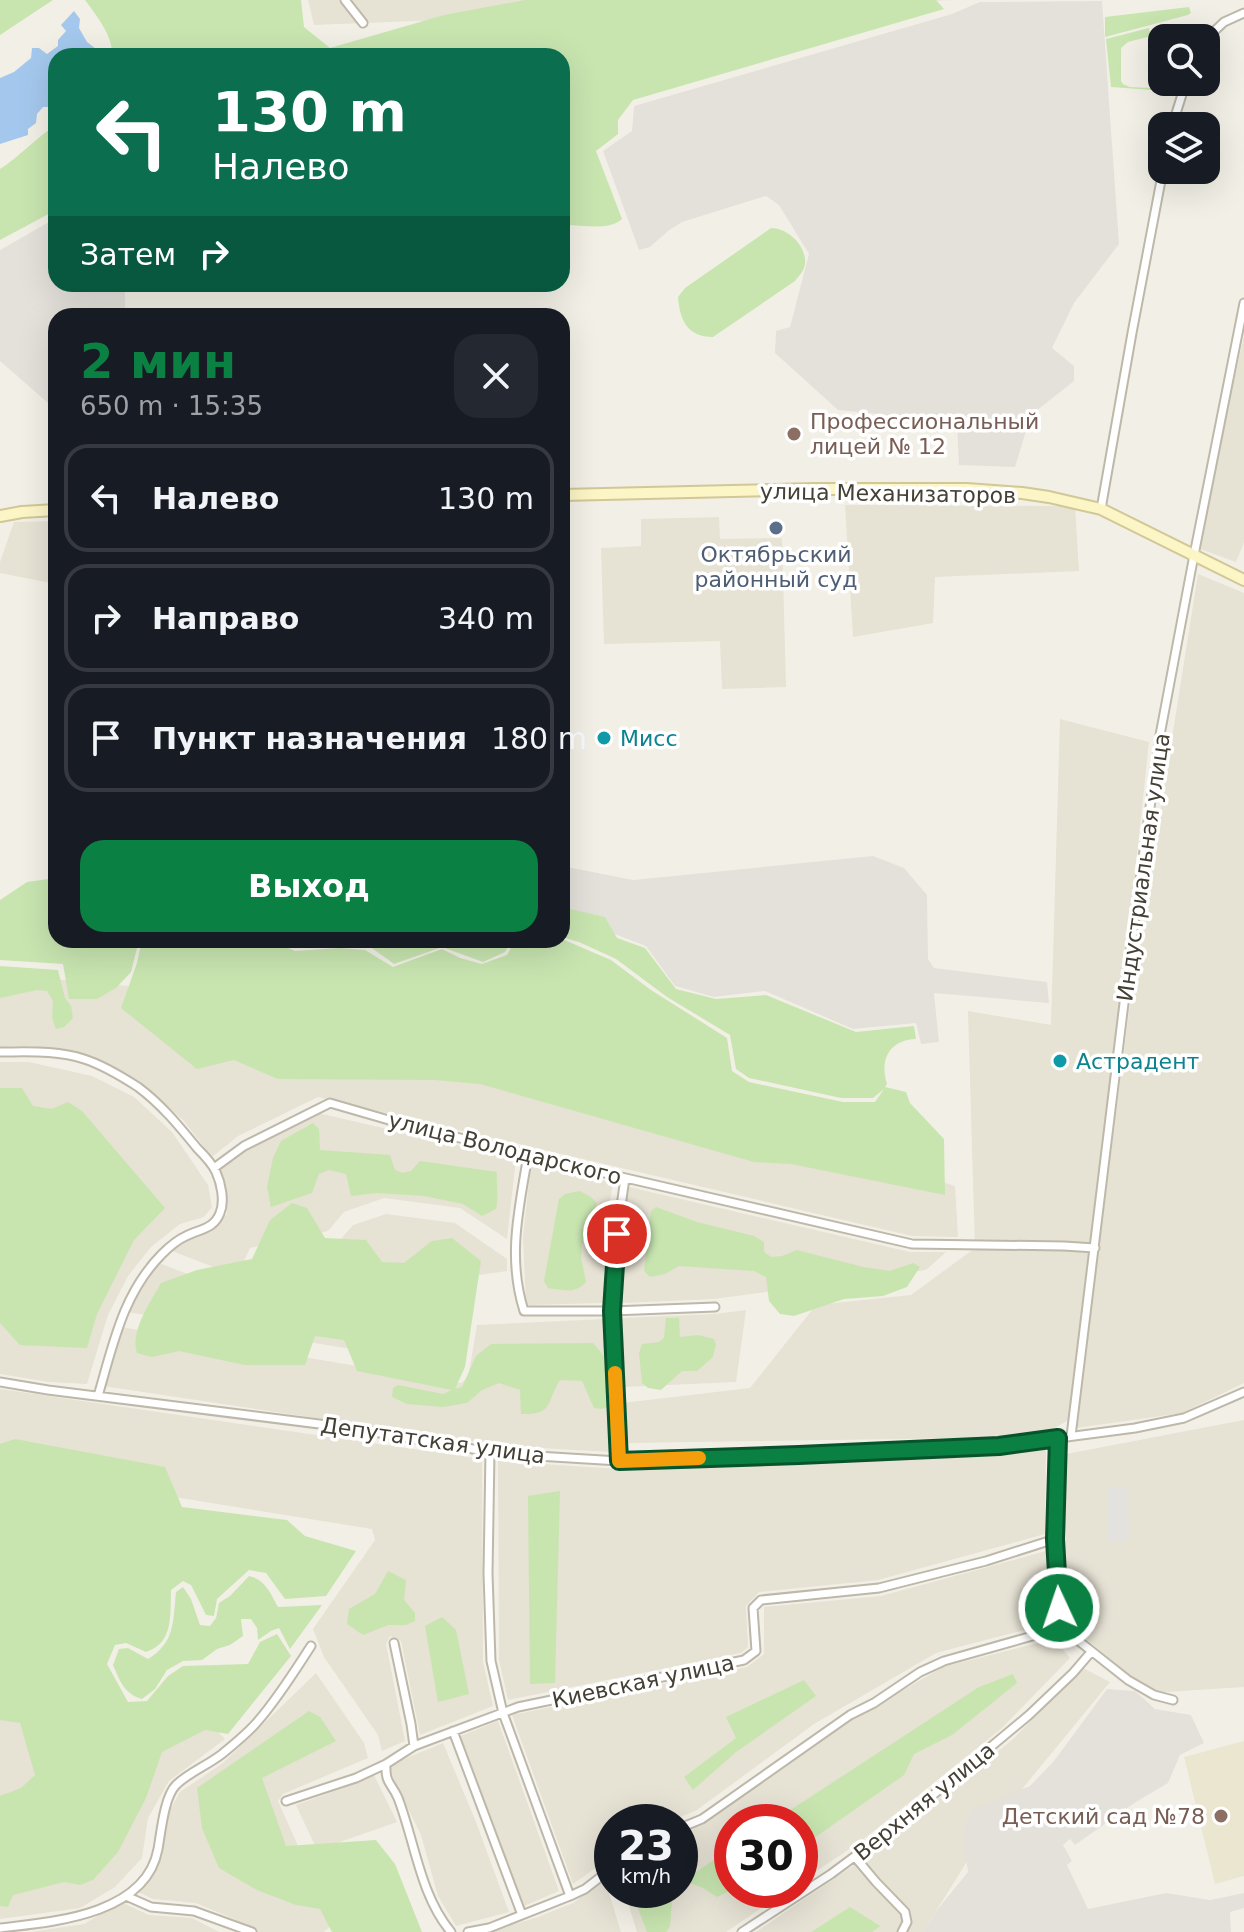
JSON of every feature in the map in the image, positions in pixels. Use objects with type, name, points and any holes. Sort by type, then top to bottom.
[{"type":"main road","name":"улица Механизаторов","points":[[570,495],[967,489],[1049,497],[1101,509],[1244,580]]},
{"type":"main road","points":[[0,516],[48,510]]},
{"type":"street","points":[[345,0],[363,23]]},
{"type":"street","points":[[1220,26],[1244,13]]},
{"type":"street","points":[[1101,509],[1160,184]]},
{"type":"street","name":"Индустриальная улица","points":[[1071,1436],[1155,771],[1244,303]]},
{"type":"street","points":[[0,1052],[67,1054],[99,1064],[140,1089],[160,1106],[214,1168],[221,1190],[220,1214],[210,1227],[187,1235],[164,1251],[139,1281],[120,1318],[98,1396]]},
{"type":"street","name":"улица Володарского","points":[[214,1168],[244,1146],[330,1103],[528,1155],[912,1244],[1095,1248]]},
{"type":"street","points":[[528,1155],[515,1236],[519,1294],[524,1311],[715,1307]]},
{"type":"street","points":[[619,1461],[612,1311],[617,1234],[625,1178]]},
{"type":"street","name":"Депутатская улица","points":[[0,1382],[351,1428],[490,1452],[619,1461],[999,1446],[1135,1428],[1184,1418],[1244,1392]]},
{"type":"street","points":[[1058,1438],[1055,1539],[1059,1608],[1064,1627],[1128,1680],[1154,1695],[1173,1700]]},
{"type":"street","points":[[490,1452],[488,1574],[491,1661],[503,1713],[570,1896]]},
{"type":"street","name":"Киевская улица","points":[[286,1801],[356,1778],[414,1746],[532,1704],[744,1660],[756,1651],[753,1608],[761,1600],[879,1588],[986,1561],[1055,1539]]},
{"type":"street","points":[[698,1821],[850,1715],[920,1672],[944,1661],[1064,1627]]},
{"type":"street","points":[[394,1643],[414,1746]]},
{"type":"street","points":[[0,1928],[83,1916],[126,1896],[150,1874],[161,1823],[174,1786],[218,1757],[257,1723],[311,1646]]},
{"type":"street","name":"Верхняя улица","points":[[742,1932],[855,1857],[897,1825],[1018,1724],[1091,1652]]},
{"type":"street","points":[[453,1731],[522,1915]]},
{"type":"street","points":[[386,1764],[385,1776],[397,1795],[431,1899],[451,1932]]},
{"type":"street","points":[[855,1857],[905,1912],[907,1922],[902,1932]]},
{"type":"street","points":[[468,1932],[489,1928],[570,1896],[594,1882]]},
{"type":"street","points":[[126,1896],[151,1907],[194,1911],[252,1932]]},
{"type":"shaded area","points":[[308,0],[955,0],[314,25]]},
{"type":"shaded area","points":[[1102,1],[1119,244],[1074,303],[1052,348],[1074,366],[1074,381],[1031,415],[1015,467],[959,465],[957,422],[838,410],[775,353],[776,331],[790,327],[809,254],[779,205],[766,196],[682,222],[650,247],[639,250],[603,151],[632,131],[634,106],[952,14],[980,2]]},
{"type":"shaded area","points":[[48,223],[48,292],[125,292],[125,308],[48,308],[48,403],[0,361],[0,250]]},
{"type":"shaded area","points":[[1244,336],[1244,542],[1236,562],[1200,549],[1198,543]]},
{"type":"shaded area","points":[[845,505],[1075,506],[1079,571],[935,577],[933,623],[853,637]]},
{"type":"shaded area","points":[[719,517],[720,539],[782,538],[786,687],[722,689],[720,641],[604,644],[601,548],[641,546],[641,519]]},
{"type":"shaded area","points":[[48,521],[48,582],[0,573],[0,562],[14,522]]},
{"type":"shaded area","points":[[1198,574],[1244,593],[1244,1383],[1182,1413],[1076,1428],[1131,997]]},
{"type":"shaded area","points":[[1060,719],[1149,742],[1095,1248],[1072,1418],[1039,1437],[627,1443],[622,1403],[750,1388],[816,1305],[911,1295],[975,1248],[968,1011],[1051,1025]]},
{"type":"shaded area","points":[[873,856],[904,868],[927,895],[928,959],[934,968],[1047,982],[1049,1003],[934,993],[939,1042],[921,1044],[916,1023],[853,1029],[765,991],[714,997],[675,986],[646,946],[570,917],[570,868],[633,880]]},
{"type":"shaded area","points":[[0,974],[439,1015],[955,1186],[958,1237],[912,1236],[318,1097],[238,1136],[212,1157],[183,1120],[142,1084],[97,1061],[31,1046],[0,1047]]},
{"type":"shaded area","points":[[0,1062],[29,1062],[92,1076],[134,1097],[172,1132],[208,1185],[212,1207],[204,1217],[180,1224],[151,1247],[128,1276],[108,1315],[87,1384],[0,1374]]},
{"type":"shaded area","points":[[318,1113],[516,1159],[507,1239],[460,1208],[384,1198],[344,1212],[328,1231],[250,1248],[237,1276],[172,1251],[187,1238],[213,1230],[227,1214],[220,1170],[246,1150]]},
{"type":"shaded area","points":[[531,1163],[613,1183],[605,1232],[604,1303],[526,1305],[523,1237]]},
{"type":"shaded area","points":[[629,1187],[910,1252],[946,1252],[926,1270],[714,1299],[620,1303],[621,1233]]},
{"type":"shaded area","points":[[386,1214],[455,1223],[507,1259],[507,1271],[472,1276],[454,1366],[127,1312],[159,1263],[239,1294],[335,1246],[353,1225]]},
{"type":"shaded area","points":[[746,1310],[736,1382],[624,1387],[620,1318]]},
{"type":"shaded area","points":[[605,1319],[611,1452],[503,1446],[103,1386],[121,1327],[461,1383],[468,1378],[477,1325]]},
{"type":"shaded area","points":[[0,1389],[482,1459],[483,1662],[493,1706],[420,1735],[401,1641],[390,1636],[386,1644],[405,1741],[382,1751],[378,1735],[324,1657],[313,1629],[375,1540],[372,1529],[0,1469]]},
{"type":"shaded area","points":[[1244,1420],[1244,1687],[1150,1693],[1070,1625],[1061,1455]]},
{"type":"shaded area","points":[[1046,1448],[1045,1534],[878,1580],[759,1592],[746,1606],[748,1647],[741,1653],[508,1700],[499,1660],[498,1461],[619,1469],[998,1456]]},
{"type":"shaded area","points":[[1107,1487],[1128,1487],[1129,1541],[1108,1542]]},
{"type":"shaded area","points":[[1046,1551],[1051,1623],[936,1653],[814,1724],[698,1809],[698,1804],[594,1804],[594,1869],[573,1884],[512,1715],[747,1667],[764,1654],[764,1607],[881,1596]]},
{"type":"shaded area","points":[[0,1637],[44,1780],[195,1708],[225,1739],[169,1781],[148,1818],[142,1858],[115,1887],[80,1908],[0,1919]]},
{"type":"shaded area","points":[[1054,1639],[1070,1658],[1002,1728],[860,1842],[818,1870],[818,1804],[731,1804],[822,1737],[943,1667]]},
{"type":"shaded area","points":[[1083,1668],[1110,1682],[981,1839],[923,1932],[756,1932],[791,1908],[818,1908],[818,1890],[869,1855],[1012,1740]]},
{"type":"shaded area","points":[[316,1673],[364,1743],[368,1758],[283,1794],[278,1801],[333,1924],[324,1932],[257,1932],[196,1903],[153,1899],[134,1890],[155,1867],[163,1823],[180,1792],[223,1763]]},
{"type":"shaded area","points":[[1107,1689],[1135,1691],[1155,1709],[1191,1715],[1204,1743],[1180,1755],[1168,1783],[1075,1845],[1070,1839],[1063,1845],[1072,1861],[1067,1865],[1088,1909],[1166,1893],[1210,1900],[1244,1893],[1244,1908],[1230,1912],[1231,1932],[923,1932],[968,1872],[963,1838],[970,1810],[1030,1786],[1054,1761]]},
{"type":"shaded area","points":[[498,1721],[559,1891],[524,1906],[458,1737]]},
{"type":"shaded area","name":"Детский сад №78","points":[[1244,1741],[1244,1876],[1215,1884],[1184,1757]]},
{"type":"shaded area","points":[[443,1743],[509,1912],[456,1926],[438,1896],[421,1835],[387,1766]]},
{"type":"shaded area","points":[[373,1773],[397,1822],[317,1850],[296,1805],[352,1785]]},
{"type":"shaded area","points":[[714,1816],[714,1908],[761,1908],[726,1932],[637,1932],[630,1908],[698,1908],[698,1826]]},
{"type":"shaded area","points":[[594,1888],[594,1908],[614,1908],[621,1932],[489,1932],[538,1917],[573,1903]]},
{"type":"shaded area","points":[[121,1902],[149,1915],[192,1918],[219,1932],[30,1932],[84,1924]]},
{"type":"green space","points":[[0,0],[53,0],[0,35]]},
{"type":"green space","points":[[85,0],[301,0],[304,27],[330,48],[112,48],[99,19]]},
{"type":"green space","points":[[525,0],[936,0],[944,9],[633,100],[618,120],[618,134],[596,151],[622,219],[609,225],[570,225],[570,48],[330,48],[444,15]]},
{"type":"green space","points":[[1189,7],[1191,13],[1105,37],[1105,17]]},
{"type":"green space","points":[[1148,28],[1148,37],[1128,42],[1121,48],[1121,81],[1130,87],[1148,90],[1111,87],[1106,39]]},
{"type":"green space","points":[[48,131],[48,214],[0,240],[0,169]]},
{"type":"green space","points":[[771,228],[795,239],[803,250],[804,269],[795,281],[713,337],[697,334],[686,326],[678,297],[685,288]]},
{"type":"green space","points":[[48,879],[48,948],[137,948],[131,972],[116,988],[97,999],[69,999],[63,964],[0,960],[0,900],[27,882]]},
{"type":"green space","points":[[570,909],[605,917],[617,938],[645,948],[676,989],[716,999],[766,995],[856,1032],[914,1026],[916,1039],[899,1043],[889,1052],[884,1067],[885,1087],[906,1092],[910,1103],[944,1139],[945,1195],[791,1164],[754,1162],[480,1084],[435,1080],[278,1079],[234,1060],[197,1069],[121,1008],[140,948],[288,948],[295,951],[340,948],[365,950],[393,967],[442,949],[482,964],[507,955],[511,948],[570,948],[570,942],[611,960],[651,990],[727,1038],[732,1071],[749,1082],[843,1102],[875,1102],[884,1089],[873,1098],[841,1098],[749,1078],[736,1069],[730,1035],[667,997],[616,959],[570,939]]},
{"type":"green space","points":[[372,948],[439,948],[394,964]]},
{"type":"green space","points":[[445,948],[507,948],[483,962]]},
{"type":"green space","points":[[0,966],[58,970],[73,1018],[64,1027],[56,1029],[52,1017],[53,1001],[47,991],[37,990],[0,998]]},
{"type":"green space","points":[[0,1088],[22,1088],[33,1106],[52,1109],[68,1102],[82,1111],[165,1208],[134,1240],[97,1314],[87,1348],[20,1345],[0,1323]]},
{"type":"green space","points":[[313,1123],[319,1129],[320,1150],[390,1155],[395,1170],[402,1173],[411,1171],[420,1161],[497,1172],[496,1209],[482,1216],[463,1204],[424,1196],[377,1193],[351,1196],[346,1174],[329,1170],[319,1174],[312,1193],[271,1207],[267,1187],[273,1158],[281,1141]]},
{"type":"green space","points":[[580,1191],[597,1203],[582,1244],[586,1282],[573,1290],[548,1288],[544,1281],[559,1199],[565,1194]]},
{"type":"green space","points":[[292,1203],[307,1208],[325,1238],[366,1240],[382,1262],[404,1263],[432,1241],[452,1238],[481,1261],[465,1367],[455,1389],[462,1387],[476,1356],[491,1344],[593,1343],[609,1362],[612,1406],[594,1408],[582,1381],[560,1380],[548,1406],[532,1414],[521,1414],[520,1390],[499,1383],[482,1390],[467,1403],[443,1407],[407,1404],[392,1397],[393,1388],[398,1385],[443,1394],[452,1390],[357,1371],[344,1340],[315,1336],[305,1365],[245,1365],[179,1351],[152,1357],[137,1353],[139,1326],[161,1283],[197,1270],[252,1259],[270,1220]]},
{"type":"green space","points":[[656,1207],[697,1222],[754,1236],[764,1242],[764,1252],[771,1257],[797,1250],[890,1271],[913,1263],[920,1267],[907,1287],[883,1296],[844,1299],[794,1316],[780,1314],[769,1301],[766,1277],[754,1271],[679,1266],[665,1274],[650,1277],[644,1271],[651,1211]]},
{"type":"green space","points":[[666,1318],[679,1318],[680,1337],[698,1335],[714,1339],[713,1357],[697,1371],[682,1371],[661,1390],[648,1388],[642,1383],[639,1353],[642,1344],[659,1342],[664,1338]]},
{"type":"green space","points":[[15,1439],[165,1467],[182,1507],[287,1520],[305,1536],[356,1551],[326,1596],[285,1599],[266,1573],[249,1570],[217,1599],[214,1616],[206,1615],[191,1585],[183,1581],[171,1590],[169,1627],[162,1642],[146,1652],[126,1643],[115,1645],[107,1664],[128,1702],[147,1701],[168,1676],[183,1666],[248,1664],[260,1642],[277,1634],[291,1656],[228,1734],[205,1730],[162,1752],[146,1798],[118,1852],[93,1880],[80,1885],[64,1882],[13,1895],[8,1907],[0,1906],[0,1796],[21,1788],[35,1775],[20,1723],[0,1720],[0,1444]]},
{"type":"green space","points":[[560,1491],[555,1683],[530,1684],[528,1496]]},
{"type":"green space","points":[[388,1571],[406,1580],[404,1600],[415,1613],[415,1621],[406,1625],[388,1625],[363,1635],[347,1624],[349,1609],[375,1594]]},
{"type":"green space","points":[[249,1576],[263,1584],[278,1607],[322,1605],[290,1649],[279,1628],[258,1640],[257,1628],[251,1619],[241,1619],[243,1636],[230,1645],[217,1649],[202,1660],[183,1661],[167,1670],[155,1689],[142,1699],[127,1690],[113,1665],[119,1649],[128,1648],[148,1659],[157,1653],[171,1630],[176,1592],[183,1587],[191,1599],[200,1625],[210,1626],[216,1618],[219,1603]]},
{"type":"green space","points":[[442,1617],[456,1630],[469,1694],[438,1702],[425,1626]]},
{"type":"green space","points":[[1013,1674],[1017,1683],[952,1735],[914,1754],[904,1775],[818,1835],[818,1804],[800,1804],[979,1687]]},
{"type":"green space","points":[[804,1680],[816,1696],[736,1752],[693,1790],[684,1777],[736,1738],[726,1717]]},
{"type":"green space","points":[[309,1711],[320,1717],[336,1741],[262,1778],[286,1846],[376,1840],[395,1864],[422,1932],[332,1932],[320,1909],[296,1905],[257,1890],[219,1868],[202,1828],[197,1788]]},
{"type":"green space","points":[[714,1860],[714,1895],[698,1886],[698,1871]]},
{"type":"green space","points":[[850,1907],[880,1926],[872,1932],[811,1932]]},
{"type":"green space","points":[[638,1908],[672,1908],[670,1926],[666,1932],[647,1932]]},
{"type":"water","points":[[74,11],[80,19],[79,28],[95,48],[55,48],[66,31],[61,25]]},
{"type":"water","points":[[32,48],[39,48],[47,54],[48,107],[43,107],[37,114],[36,123],[28,129],[28,135],[0,144],[0,78],[14,72],[31,58]]},
{"type":"slow traffic","points":[[615,1373],[619,1461],[699,1458]]},
{"type":"place","name":"Профессиональный лицей № 12","points":[[794,434]]},
{"type":"place","name":"Октябрьский районный суд","points":[[776,528]]},
{"type":"place","name":"Мисс","points":[[604,738]]},
{"type":"place","name":"Астрадент","points":[[1060,1061]]},
{"type":"place","name":"Детский сад №78","points":[[1221,1816]]},
{"type":"route","points":[[617,1234],[612,1311],[619,1461],[999,1446],[1058,1438],[1055,1539],[1059,1608]]}]
